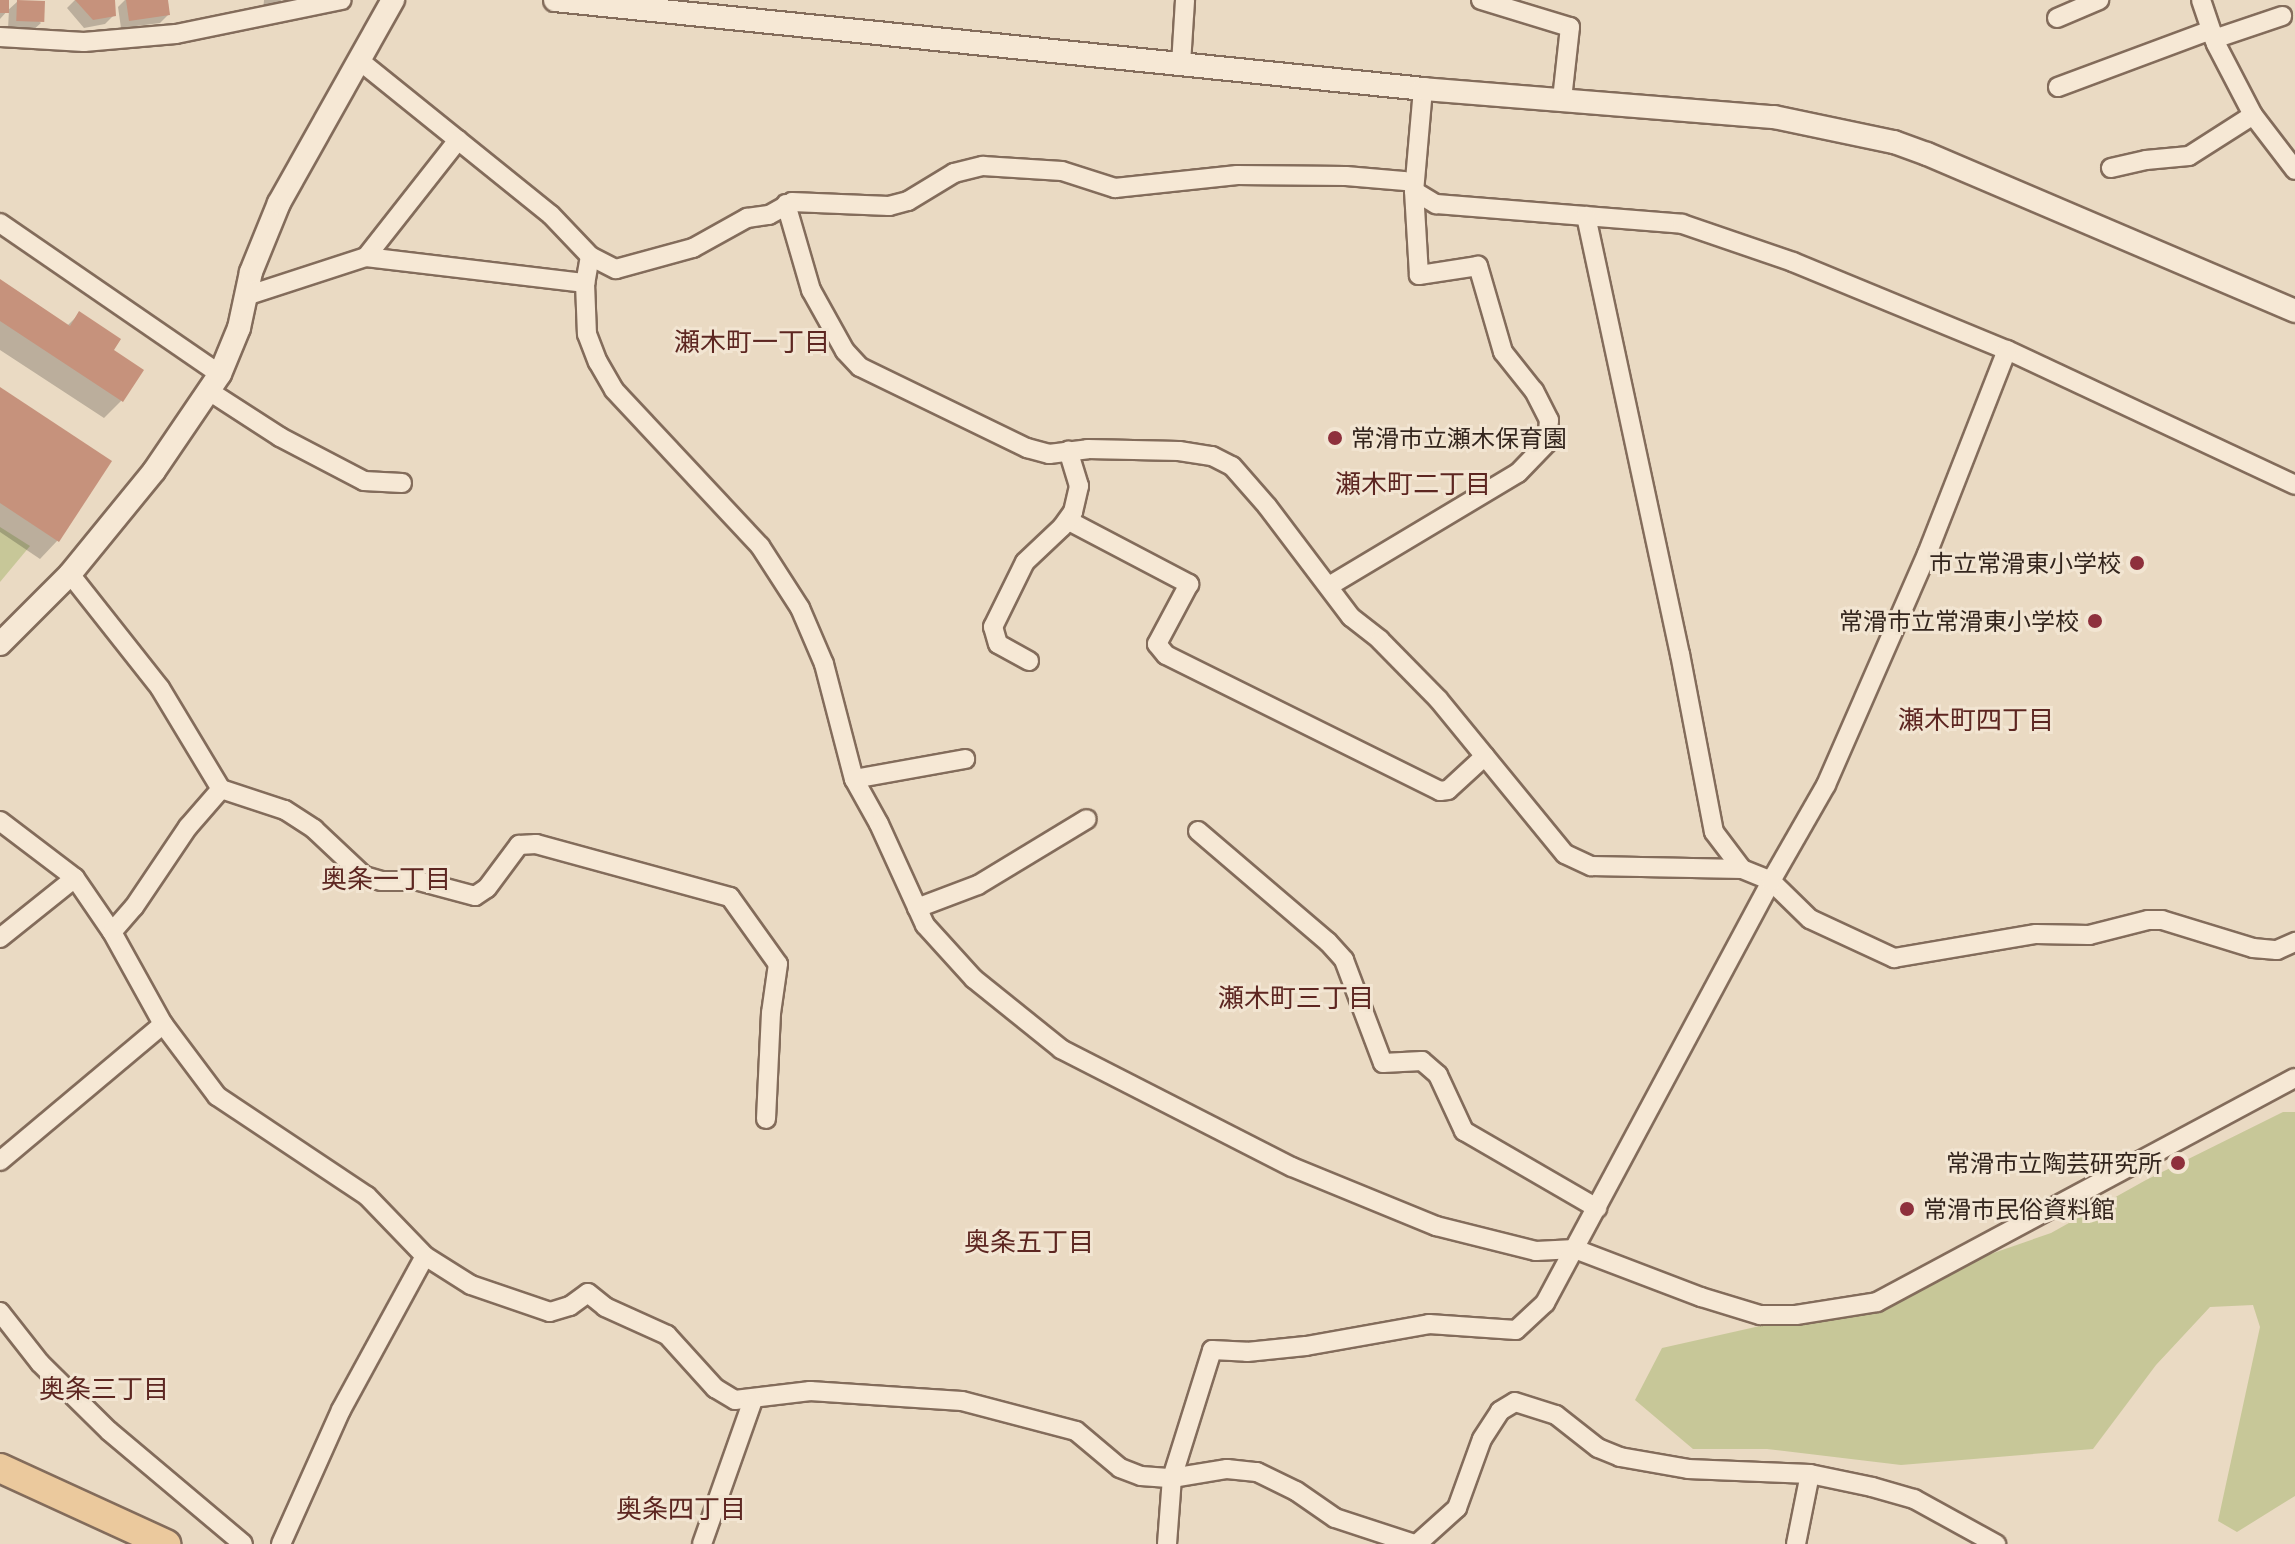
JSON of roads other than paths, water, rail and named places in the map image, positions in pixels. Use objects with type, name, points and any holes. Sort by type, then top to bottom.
[{"type":"main road","points":[[0,1468],[166,1544]]},
{"type":"street","points":[[0,37],[84,42],[176,34],[342,0]]},
{"type":"street","points":[[0,644],[70,574],[154,471],[214,383],[239,328],[251,272],[279,203],[393,0]]},
{"type":"street","points":[[555,0],[1423,89],[1774,117],[1894,142],[2295,311]]},
{"type":"street","points":[[1181,64],[1185,0]]},
{"type":"street","points":[[1481,0],[1570,27],[1562,99]]},
{"type":"street","points":[[2057,18],[2099,0]]},
{"type":"street","points":[[2201,0],[2213,35],[2253,115],[2295,170]]},
{"type":"street","points":[[2058,87],[2213,35],[2282,16]]},
{"type":"street","points":[[360,61],[551,215],[590,256],[616,269],[693,248],[747,218],[769,215],[786,204],[805,201],[889,206],[908,201],[954,173],[983,166],[1062,171],[1115,188],[1237,175],[1346,176],[1414,186],[1436,204],[1682,224],[1793,262],[2007,350],[2295,485]]},
{"type":"street","points":[[1329,586],[1518,473],[1547,443],[1549,420],[1534,391],[1503,352],[1478,266],[1419,275],[1414,186],[1423,89]]},
{"type":"street","points":[[2111,168],[2146,160],[2189,156],[2253,115]]},
{"type":"street","points":[[366,257],[458,140]]},
{"type":"street","points":[[786,204],[811,290],[845,351],[860,367],[1027,448],[1049,454],[1068,451],[1179,451],[1222,461],[1242,475],[1351,617],[1380,640],[1438,699],[1565,854],[1591,866],[1742,869],[1771,881],[1810,919],[1894,958],[2036,934],[2089,935],[2148,920],[2162,920],[2253,948],[2277,950],[2295,942]]},
{"type":"street","points":[[1586,216],[1626,394],[1714,832],[1742,869]]},
{"type":"street","points":[[0,223],[214,383],[280,437],[364,481],[402,483]]},
{"type":"street","points":[[590,256],[585,283],[587,334],[614,390],[760,546],[800,608],[824,664],[854,779],[879,824],[925,925],[974,979],[1032,1028],[1074,1056],[1292,1167],[1436,1226],[1536,1251],[1575,1249],[1701,1297],[1760,1315],[1796,1315],[1877,1302],[2295,1078]]},
{"type":"street","points":[[246,296],[366,257],[585,283]]},
{"type":"street","points":[[1167,1544],[1172,1478],[1212,1350],[1247,1352],[1306,1346],[1429,1324],[1516,1330],[1545,1303],[1838,758],[1943,517],[2007,350]]},
{"type":"street","points":[[1029,661],[998,644],[993,627],[1025,562],[1069,521],[1079,486],[1068,451]]},
{"type":"street","points":[[1069,521],[1189,584],[1157,644],[1166,655],[1440,791],[1448,790],[1485,756]]},
{"type":"street","points":[[70,574],[160,688],[221,789],[285,810],[314,829],[364,876],[381,881],[419,881],[475,896],[487,888],[519,845],[536,844],[730,897],[778,964],[771,1013],[766,1119]]},
{"type":"street","points":[[854,779],[965,759]]},
{"type":"street","points":[[112,932],[134,907],[188,827],[221,789]]},
{"type":"street","points":[[917,908],[978,885],[1087,819]]},
{"type":"street","points":[[0,821],[75,878],[112,932],[163,1024],[217,1096],[367,1196],[425,1256],[471,1285],[550,1312],[570,1306],[588,1293],[605,1307],[667,1335],[715,1388],[735,1400],[810,1391],[962,1401],[1063,1426],[1087,1439],[1120,1468],[1141,1476],[1172,1478],[1227,1469],[1257,1472],[1379,1540],[1416,1544],[1457,1508],[1482,1439],[1500,1411],[1515,1402],[1556,1415],[1598,1448],[1620,1457],[1688,1469],[1810,1474],[1914,1499],[1996,1544]]},
{"type":"street","points":[[1198,831],[1328,942],[1344,960],[1383,1063],[1422,1061],[1438,1075],[1464,1131],[1597,1208]]},
{"type":"street","points":[[0,938],[75,878]]},
{"type":"street","points":[[0,1161],[163,1024]]},
{"type":"street","points":[[281,1544],[341,1410],[425,1256]]},
{"type":"street","points":[[0,1312],[40,1363],[109,1431],[243,1544]]},
{"type":"street","points":[[702,1544],[753,1400]]},
{"type":"street","points":[[1796,1544],[1810,1474]]},
{"type":"place","name":"常滑市立瀬木保育園","points":[[1335,438]]},
{"type":"place","name":"市立常滑東小学校","points":[[2137,563]]},
{"type":"place","name":"常滑市立常滑東小学校","points":[[2095,621]]},
{"type":"place","name":"常滑市立陶芸研究所","points":[[2178,1163]]},
{"type":"place","name":"常滑市民俗資料館","points":[[1907,1209]]},
{"type":"district","name":"瀬木町一丁目","points":[[752,342]]},
{"type":"district","name":"瀬木町二丁目","points":[[1413,484]]},
{"type":"district","name":"瀬木町四丁目","points":[[1976,720]]},
{"type":"district","name":"奥条一丁目","points":[[386,879]]},
{"type":"district","name":"瀬木町三丁目","points":[[1296,998]]},
{"type":"district","name":"奥条五丁目","points":[[1029,1242]]},
{"type":"district","name":"奥条三丁目","points":[[104,1389]]},
{"type":"district","name":"奥条四丁目","points":[[681,1509]]}]
